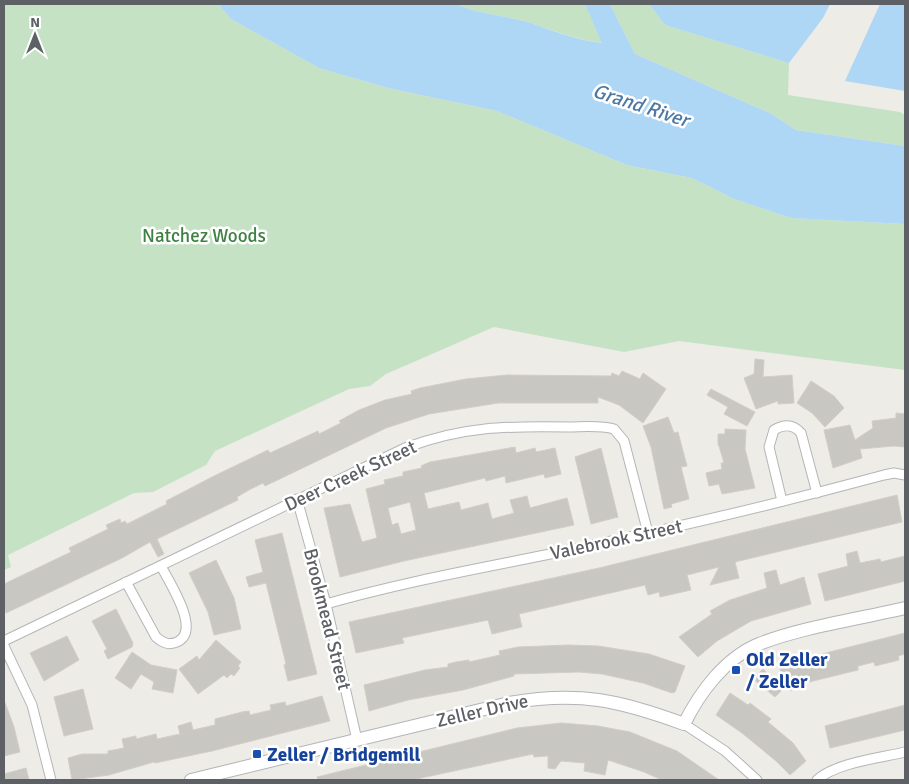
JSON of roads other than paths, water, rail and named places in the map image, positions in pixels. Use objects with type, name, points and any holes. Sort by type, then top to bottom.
[{"type":"street","name":"Deer Creek Street","points":[[4,641],[405,448],[444,434],[500,426],[609,428],[618,432],[624,441],[648,533]]},
{"type":"street","points":[[782,501],[769,440],[774,430],[784,426],[793,426],[801,433],[817,493]]},
{"type":"street","name":"Valebrook Street","points":[[326,604],[372,591],[648,533],[884,475],[894,473],[905,475]]},
{"type":"street","name":"Brookmead Street","points":[[297,499],[326,604],[357,740]]},
{"type":"street","points":[[126,582],[156,637],[162,643],[178,642],[184,636],[187,628],[186,617],[161,566]]},
{"type":"street","points":[[684,724],[691,710],[716,675],[735,659],[758,644],[905,608]]},
{"type":"street","points":[[4,646],[32,705],[51,780]]},
{"type":"street","name":"Zeller Drive","points":[[191,780],[223,777],[357,740],[510,703],[540,698],[573,696],[606,700],[640,708],[684,724],[725,751],[757,780]]},
{"type":"street","points":[[817,780],[830,771],[905,752]]},
{"type":"water","name":"Grand River","points":[[218,4],[456,4],[481,12],[524,21],[572,37],[602,43],[585,4],[610,4],[635,54],[770,113],[796,130],[905,146],[905,224],[791,218],[734,199],[692,178],[627,165],[497,111],[388,88],[319,68],[231,19]]},
{"type":"water","points":[[649,4],[830,4],[823,18],[789,63],[665,25]]},
{"type":"water","points":[[880,4],[905,4],[905,91],[845,81]]},
{"type":"place","name":"Old Zeller / Zeller","points":[[736,670]]},
{"type":"place","name":"Zeller / Bridgemill","points":[[257,754]]},
{"type":"park label","name":"Natchez Woods","points":[[204,235]]}]
